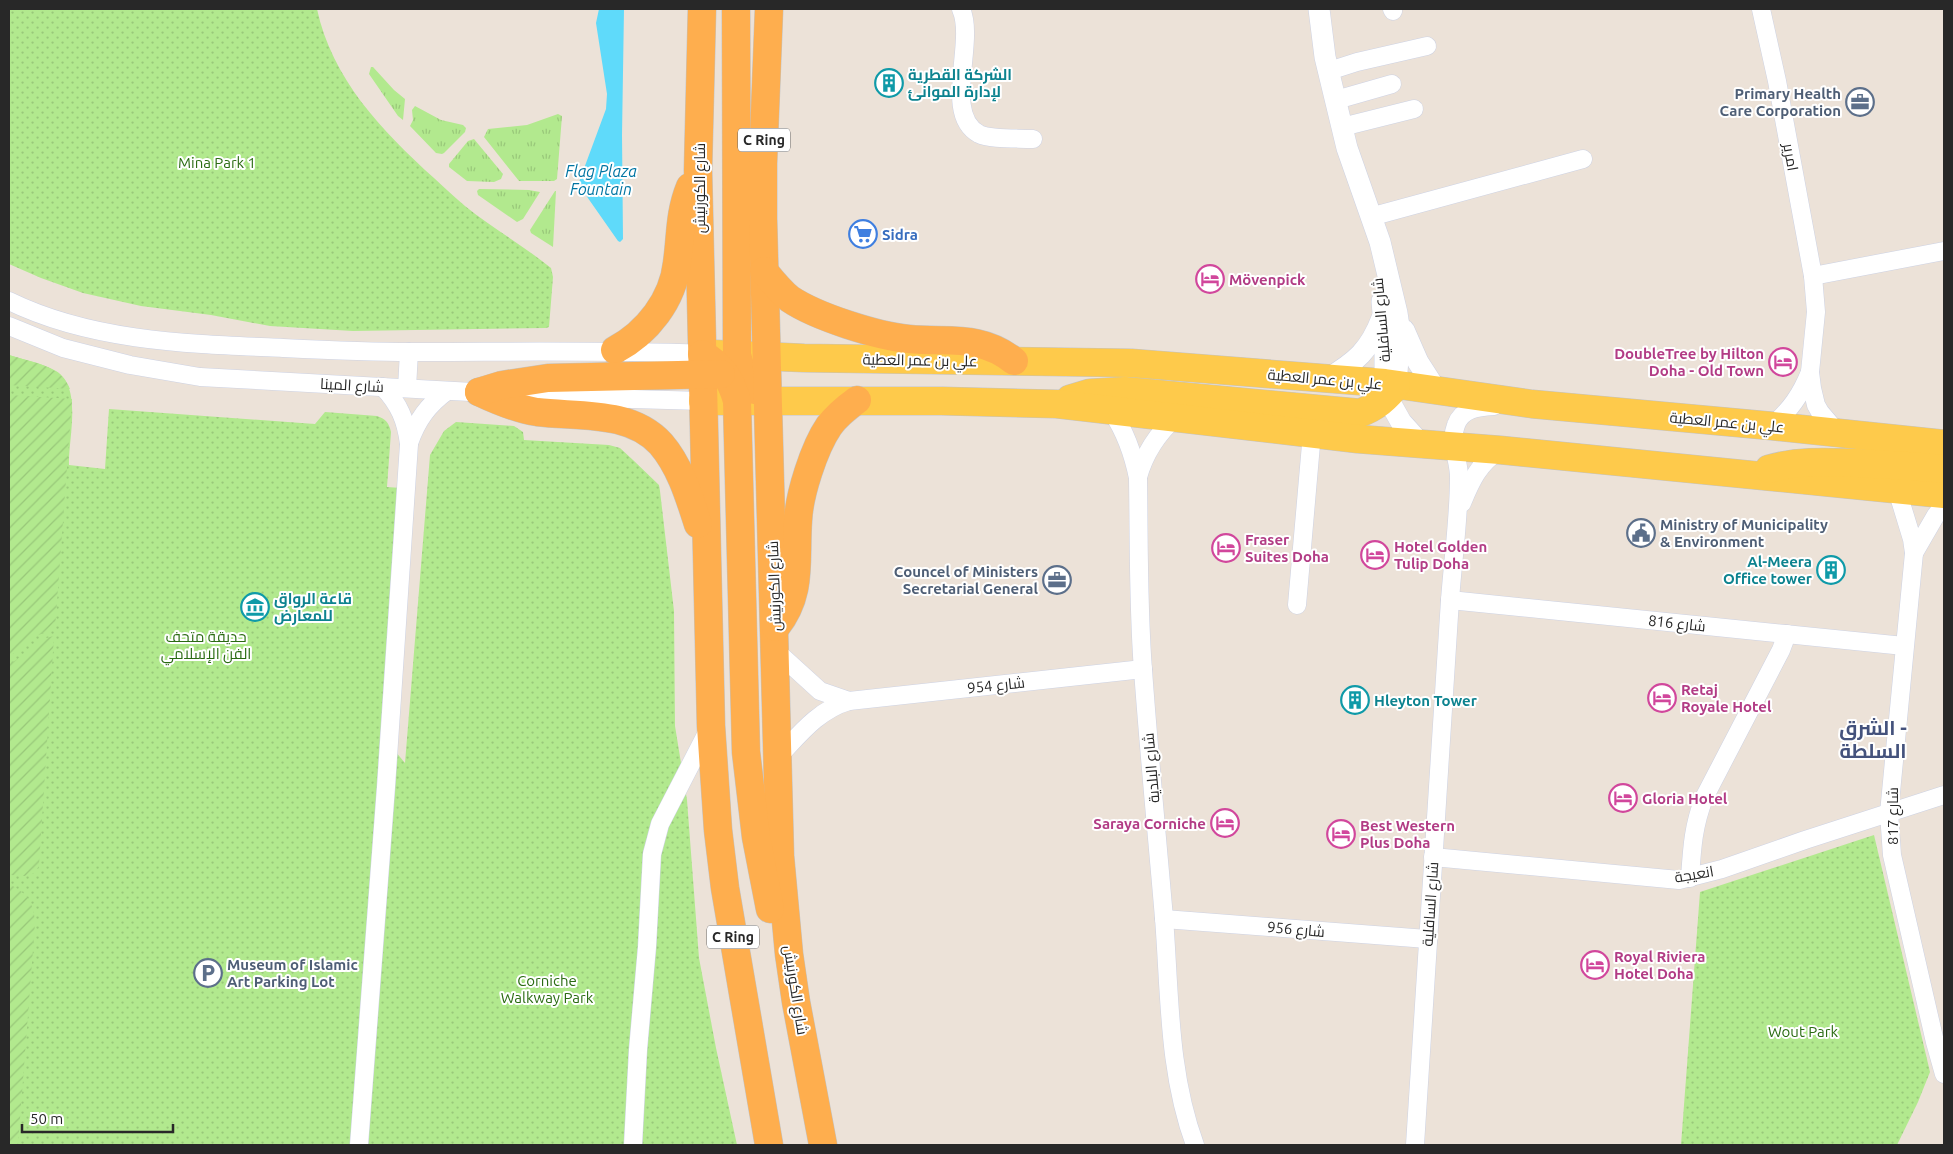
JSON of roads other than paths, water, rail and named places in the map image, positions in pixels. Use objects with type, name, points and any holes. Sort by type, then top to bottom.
[{"type":"highway","name":"شارع الكورنيش","points":[[702,9],[698,170],[718,371],[707,554],[711,726],[718,830],[725,888],[771,1138]]},
{"type":"highway","points":[[718,371],[736,9]]},
{"type":"highway","name":"شارع الكورنيش","points":[[774,14],[763,163],[767,400],[776,639],[780,856],[789,954],[796,1002],[824,1145]]},
{"type":"highway","points":[[615,350],[636,338],[647,327],[656,316],[668,294],[678,263],[682,210],[698,170]]},
{"type":"highway","points":[[764,271],[780,289],[798,304],[859,328],[896,338],[983,344],[1005,353],[1014,361]]},
{"type":"highway","points":[[718,371],[731,382],[737,401],[744,709],[756,837],[765,887],[781,953],[796,1002]]},
{"type":"highway","points":[[479,392],[548,378],[718,371],[767,400]]},
{"type":"highway","points":[[479,392],[516,408],[536,412],[614,419],[650,434],[660,443],[677,468],[686,488],[707,554]]},
{"type":"highway","points":[[776,639],[794,594],[797,574],[798,520],[806,480],[821,441],[830,425],[857,400]]},
{"type":"main road","name":"علي بن عمر العطية","points":[[718,371],[766,356],[1131,363],[1327,378],[1390,388],[1436,390],[1532,404],[1837,432],[1944,444]]},
{"type":"main road","points":[[1058,404],[1090,393],[1125,391],[1360,413],[1369,410],[1390,388]]},
{"type":"main road","points":[[737,401],[857,400],[1058,404],[1112,412],[1176,417],[1312,433],[1944,494]]},
{"type":"main road","points":[[1747,476],[1795,462],[1944,469]]},
{"type":"street","points":[[961,9],[965,17],[966,31],[960,101],[968,125],[979,134],[991,137],[1032,139]]},
{"type":"street","name":"شارع السافلية","points":[[1319,9],[1320,27],[1347,148],[1384,256],[1390,313],[1390,388],[1401,422],[1420,443]]},
{"type":"street","name":"امرير","points":[[1761,9],[1777,81],[1813,276],[1816,312],[1810,372],[1804,388],[1785,415],[1772,426]]},
{"type":"street","points":[[1329,71],[1426,46]]},
{"type":"street","points":[[1336,100],[1392,84]]},
{"type":"street","points":[[1342,127],[1414,109]]},
{"type":"street","points":[[1370,217],[1583,159]]},
{"type":"street","points":[[1813,276],[1944,250]]},
{"type":"street","points":[[9,301],[56,320],[150,340],[206,345],[409,352],[615,350],[718,371]]},
{"type":"street","points":[[1327,378],[1343,369],[1362,354],[1390,313],[1436,390]]},
{"type":"street","name":"شارع المينا","points":[[9,326],[63,348],[130,365],[200,377],[479,392]]},
{"type":"street","points":[[406,388],[409,352]]},
{"type":"street","name":"امرير","points":[[1810,372],[1816,405],[1828,423],[1837,432]]},
{"type":"street","points":[[359,1145],[409,444],[402,412],[394,398],[383,387]]},
{"type":"street","points":[[409,444],[414,428],[423,413],[448,390]]},
{"type":"street","name":"شارع السافلية","points":[[1415,1145],[1432,857],[1457,513],[1459,466],[1453,447],[1456,424],[1463,414],[1473,408],[1532,404]]},
{"type":"street","name":"شارع البلدية","points":[[1112,412],[1126,434],[1138,478],[1143,669],[1164,918],[1173,1060],[1189,1144]]},
{"type":"street","name":"شارع البلدية","points":[[1138,478],[1142,464],[1152,444],[1165,427],[1176,417]]},
{"type":"street","points":[[1297,605],[1312,433]]},
{"type":"street","name":"شارع السافلية","points":[[1457,513],[1479,468],[1490,456],[1500,450]]},
{"type":"street","name":"شارع 817","points":[[1897,490],[1912,539],[1914,553],[1889,813],[1892,855],[1944,1074]]},
{"type":"street","name":"شارع 817","points":[[1914,553],[1936,514],[1944,505]]},
{"type":"street","name":"شارع 816","points":[[1450,600],[1904,646]]},
{"type":"street","points":[[1690,878],[1694,829],[1704,798],[1781,650],[1787,634]]},
{"type":"street","name":"شارع 954","points":[[776,639],[820,691],[849,701]]},
{"type":"street","name":"شارع 954","points":[[778,757],[818,716],[837,704],[849,701],[1143,669]]},
{"type":"street","name":"شارع الكورنيش","points":[[633,1145],[652,854],[660,824],[711,726]]},
{"type":"street","name":"انعيجة","points":[[1432,857],[1672,880],[1690,878],[1944,795]]},
{"type":"street","name":"شارع 956","points":[[1164,918],[1428,939]]},
{"type":"water","name":"Flag Plaza Fountain","points":[[599,9],[624,9],[623,239],[620,242],[583,191],[579,182],[606,109],[607,94],[596,23]]},
{"type":"place","name":"الشركة القطرية لإدارة الموانئ","points":[[889,83]]},
{"type":"place","name":"Primary Health Care Corporation","points":[[1860,102]]},
{"type":"place","name":"Sidra","points":[[863,234]]},
{"type":"place","name":"Mövenpick","points":[[1210,279]]},
{"type":"place","name":"DoubleTree by Hilton Doha - Old Town","points":[[1783,362]]},
{"type":"place","name":"Ministry of Municipality & Environment","points":[[1641,533]]},
{"type":"place","name":"Fraser Suites Doha","points":[[1226,548]]},
{"type":"place","name":"Hotel Golden Tulip Doha","points":[[1375,555]]},
{"type":"place","name":"Al-Meera Office tower","points":[[1831,570]]},
{"type":"place","name":"Councel of Ministers Secretarial General","points":[[1057,580]]},
{"type":"place","name":"قاعة الرواق للمعارض","points":[[255,607]]},
{"type":"place","name":"Retaj Royale Hotel","points":[[1662,698]]},
{"type":"place","name":"Hleyton Tower","points":[[1355,700]]},
{"type":"place","name":"Gloria Hotel","points":[[1623,798]]},
{"type":"place","name":"Saraya Corniche","points":[[1225,823]]},
{"type":"place","name":"Best Western Plus Doha","points":[[1341,834]]},
{"type":"place","name":"Royal Riviera Hotel Doha","points":[[1595,965]]},
{"type":"place","name":"Museum of Islamic Art Parking Lot","points":[[208,973]]},
{"type":"district","name":"الشرق - السلطة","points":[[1873,738]]},
{"type":"park label","name":"Mina Park 1","points":[[217,162]]},
{"type":"park label","name":"حديقة متحف الفن الإسلامي","points":[[206,644]]},
{"type":"park label","name":"Corniche Walkway Park","points":[[547,988]]},
{"type":"park label","name":"Wout Park","points":[[1803,1031]]}]
